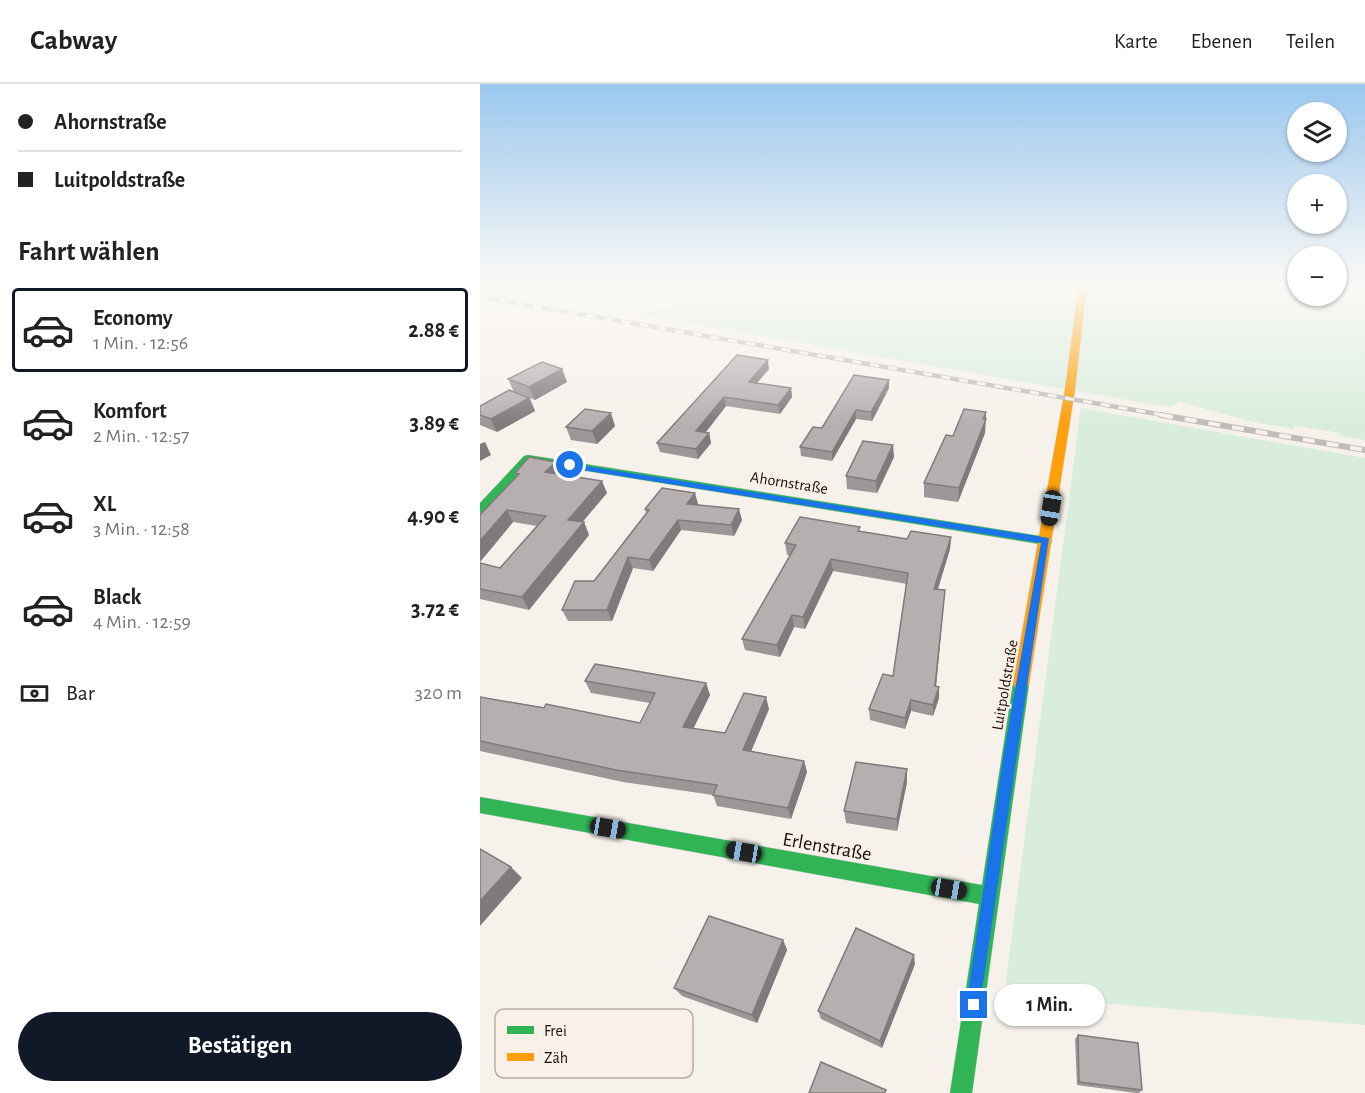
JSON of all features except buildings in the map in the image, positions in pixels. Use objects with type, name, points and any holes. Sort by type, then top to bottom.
[{"type":"street","name":"Luitpoldstraße","points":[[961,1093],[1010,752],[1046,541],[1077,331]]},
{"type":"street","name":"Ahornstraße","points":[[480,510],[528,458],[1046,541]]},
{"type":"street","name":"Erlenstraße","points":[[480,805],[990,896]]},
{"type":"green space","points":[[732,331],[1365,331],[1365,440],[1294,425],[1294,429],[1258,423],[1180,402],[1169,407]]},
{"type":"green space","points":[[1081,408],[1365,458],[1365,1025],[1004,995]]},
{"type":"railway","points":[[677,331],[1169,416]]},
{"type":"railway","points":[[1161,415],[1365,450]]},
{"type":"traffic: fast","points":[[480,510],[528,458],[1046,541]]},
{"type":"traffic: fast","points":[[961,1093],[1021,684]]},
{"type":"traffic: fast","points":[[480,805],[990,896]]},
{"type":"traffic: slow","points":[[1021,684],[1070,389],[1077,331]]},
{"type":"route","points":[[570,465],[1046,541],[1010,752],[974,1005]]}]
